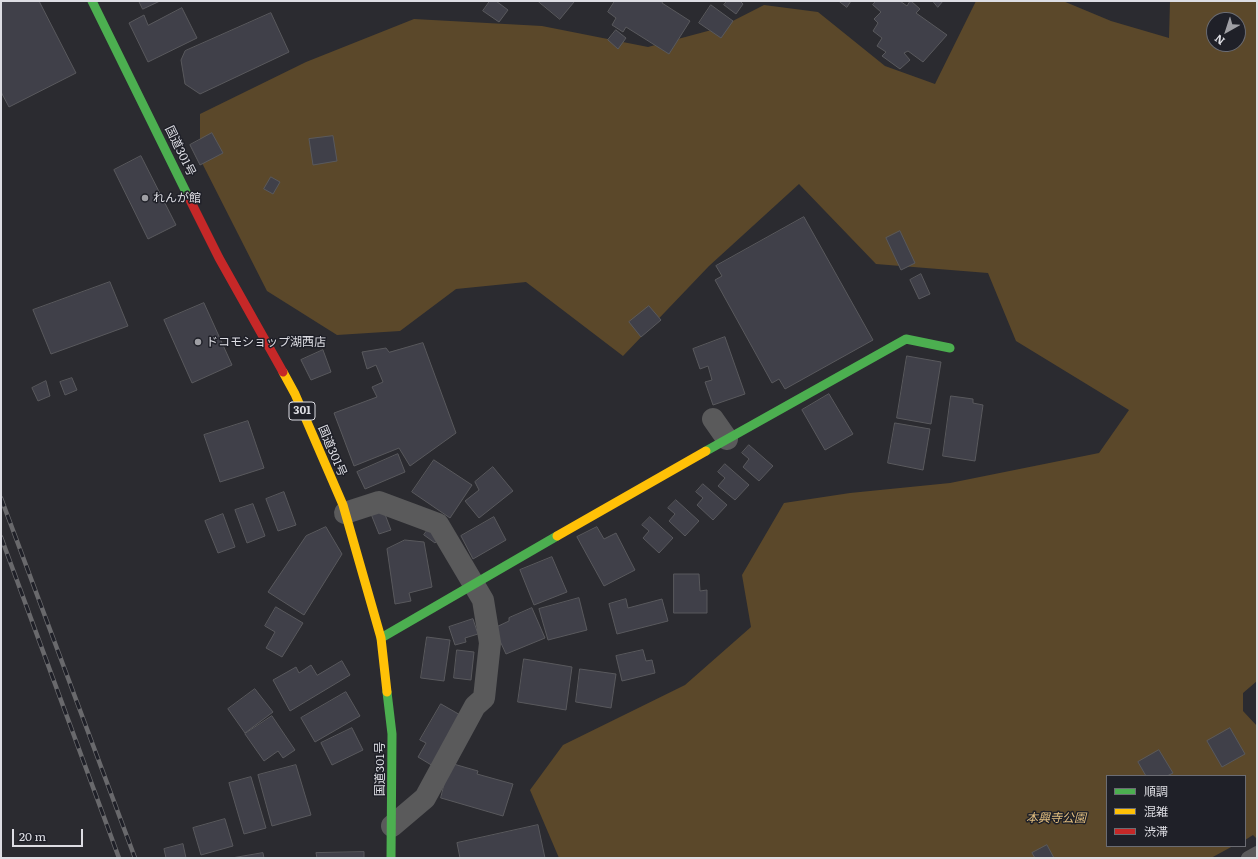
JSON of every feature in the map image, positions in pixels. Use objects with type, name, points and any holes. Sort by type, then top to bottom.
[{"type":"main road","name":"国道301号","points":[[92,1],[219,258],[295,394],[343,505],[381,638],[392,734],[391,858]]},
{"type":"main road","points":[[381,638],[726,439],[906,339],[950,348]]},
{"type":"street","points":[[713,419],[726,439]]},
{"type":"street","points":[[345,513],[379,502],[438,524],[483,600],[490,643],[484,698],[475,706],[425,798],[392,826]]},
{"type":"lane","points":[[1248,858],[1257,853]]},
{"type":"green space","name":"本興寺公園","points":[[976,1],[1063,1],[1111,21],[1169,38],[1170,1],[1257,1],[1257,681],[1243,693],[1243,711],[1257,726],[1257,839],[1253,835],[1246,839],[1246,775],[1106,775],[1106,847],[1231,847],[1211,858],[559,858],[530,790],[563,745],[685,685],[751,627],[742,575],[784,503],[850,493],[950,483],[1099,453],[1129,410],[1016,341],[988,273],[876,264],[799,184],[709,266],[623,356],[526,282],[456,289],[400,331],[337,335],[267,291],[200,159],[200,114],[306,62],[414,19],[542,26],[648,47],[719,28],[764,5],[818,12],[885,66],[935,84]]},
{"type":"building","points":[[1,1],[39,1],[76,73],[9,107],[1,92]]},
{"type":"building","points":[[139,1],[160,1],[143,9]]},
{"type":"building","points":[[490,1],[496,1],[508,10],[499,22],[483,11]]},
{"type":"building","points":[[538,1],[574,1],[574,2],[560,19]]},
{"type":"building","points":[[615,1],[663,1],[662,3],[690,21],[669,54],[626,27],[623,32],[612,25],[616,18],[608,12]]},
{"type":"building","points":[[727,1],[740,1],[743,4],[736,14],[724,5]]},
{"type":"building","points":[[839,1],[851,1],[847,7]]},
{"type":"building","points":[[876,1],[900,1],[907,6],[911,1],[920,9],[916,13],[947,35],[923,62],[908,51],[904,53],[910,60],[900,69],[882,56],[886,52],[877,46],[882,38],[873,31],[878,23],[874,19],[881,12],[873,5]]},
{"type":"building","points":[[933,1],[943,1],[938,7]]},
{"type":"building","points":[[711,5],[733,21],[721,38],[699,23]]},
{"type":"building","points":[[182,8],[197,38],[148,62],[129,23],[144,15],[148,25]]},
{"type":"building","points":[[271,13],[289,52],[200,94],[185,84],[181,60],[185,51]]},
{"type":"building","points":[[616,30],[626,38],[618,49],[608,40]]},
{"type":"building","points":[[212,133],[223,153],[200,165],[190,145]]},
{"type":"building","points":[[333,136],[337,161],[313,165],[309,139]]},
{"type":"building","name":"れんが館","points":[[141,156],[176,225],[148,239],[114,170]]},
{"type":"building","points":[[271,177],[280,182],[273,194],[264,189]]},
{"type":"building","points":[[804,217],[873,340],[785,389],[779,379],[772,383],[715,280],[722,276],[716,266]]},
{"type":"building","points":[[900,231],[915,263],[901,270],[886,238]]},
{"type":"building","points":[[921,274],[930,294],[919,299],[910,280]]},
{"type":"building","points":[[110,282],[128,326],[51,354],[33,310]]},
{"type":"building","name":"ドコモショップ湖西店","points":[[204,303],[232,365],[192,383],[164,320]]},
{"type":"building","points":[[649,306],[661,320],[641,337],[629,322]]},
{"type":"building","points":[[725,337],[745,394],[713,405],[705,382],[712,380],[708,366],[700,369],[693,349]]},
{"type":"building","points":[[423,343],[456,433],[410,466],[399,448],[354,466],[334,413],[377,397],[372,387],[383,382],[376,365],[367,369],[362,352],[386,348],[389,352]]},
{"type":"building","points":[[323,350],[331,372],[311,380],[301,360]]},
{"type":"building","points":[[907,356],[941,362],[931,424],[897,418]]},
{"type":"building","points":[[72,378],[77,390],[65,395],[60,382]]},
{"type":"building","points":[[46,381],[50,396],[38,401],[32,388]]},
{"type":"building","points":[[829,394],[853,434],[825,450],[802,410]]},
{"type":"building","points":[[951,396],[973,399],[973,403],[983,405],[975,461],[943,456]]},
{"type":"building","points":[[248,421],[264,468],[220,482],[204,435]]},
{"type":"building","points":[[895,423],[930,429],[923,470],[888,463]]},
{"type":"building","points":[[749,445],[773,466],[759,481],[743,467],[749,459],[742,453]]},
{"type":"building","points":[[398,454],[405,472],[365,489],[357,472]]},
{"type":"building","points":[[434,460],[472,485],[450,518],[412,492]]},
{"type":"building","points":[[725,464],[749,485],[735,500],[718,486],[725,478],[718,472]]},
{"type":"building","points":[[493,467],[513,491],[479,518],[465,501],[479,490],[475,482]]},
{"type":"building","points":[[703,484],[727,505],[713,520],[697,505],[703,498],[696,492]]},
{"type":"building","points":[[284,492],[296,525],[278,531],[266,499]]},
{"type":"building","points":[[676,500],[699,521],[685,536],[669,521],[675,514],[668,508]]},
{"type":"building","points":[[253,504],[265,536],[247,543],[235,510]]},
{"type":"building","points":[[383,509],[391,530],[379,534],[371,514]]},
{"type":"building","points":[[223,514],[235,547],[218,553],[205,521]]},
{"type":"building","points":[[494,517],[506,540],[473,559],[461,536]]},
{"type":"building","points":[[650,517],[673,538],[659,553],[643,538],[649,531],[642,525]]},
{"type":"building","points":[[326,527],[342,554],[304,615],[268,592],[306,536]]},
{"type":"building","points":[[597,527],[604,539],[616,533],[635,570],[604,586],[577,537]]},
{"type":"building","points":[[429,528],[441,537],[435,543],[424,535]]},
{"type":"building","points":[[405,540],[424,542],[432,587],[409,593],[411,601],[395,604],[387,549]]},
{"type":"building","points":[[552,557],[567,592],[534,605],[520,570]]},
{"type":"building","points":[[674,574],[699,574],[700,591],[707,590],[707,613],[674,613]]},
{"type":"building","points":[[579,598],[587,630],[548,640],[539,609]]},
{"type":"building","points":[[626,599],[628,608],[662,599],[668,621],[617,634],[609,604]]},
{"type":"building","points":[[276,607],[303,623],[282,657],[266,648],[275,632],[265,626]]},
{"type":"building","points":[[532,608],[545,638],[506,654],[494,628],[509,621],[509,618]]},
{"type":"building","points":[[473,619],[478,634],[465,638],[466,642],[455,645],[449,627]]},
{"type":"building","points":[[427,637],[450,640],[444,681],[421,678]]},
{"type":"building","points":[[457,650],[474,652],[471,680],[454,678]]},
{"type":"building","points":[[643,650],[646,661],[652,660],[655,673],[622,681],[616,656]]},
{"type":"building","points":[[524,659],[572,667],[566,710],[518,702]]},
{"type":"building","points":[[342,661],[350,675],[290,711],[273,680],[296,667],[299,673],[311,665],[317,675]]},
{"type":"building","points":[[580,669],[616,674],[611,708],[576,702]]},
{"type":"building","points":[[255,689],[273,712],[245,733],[228,709]]},
{"type":"building","points":[[346,692],[360,716],[315,742],[301,718]]},
{"type":"building","points":[[441,704],[462,716],[433,766],[418,757],[426,743],[420,740]]},
{"type":"building","points":[[272,716],[295,750],[283,758],[278,751],[264,761],[245,734]]},
{"type":"building","points":[[352,728],[363,750],[332,765],[321,743]]},
{"type":"building","points":[[1230,728],[1245,754],[1222,767],[1207,741]]},
{"type":"building","points":[[1159,750],[1173,773],[1169,775],[1145,775],[1138,762]]},
{"type":"building","points":[[450,763],[478,771],[477,774],[513,784],[503,816],[441,798]]},
{"type":"building","points":[[296,765],[311,815],[272,826],[258,775]]},
{"type":"building","points":[[251,777],[266,828],[244,834],[229,783]]},
{"type":"building","points":[[225,819],[233,846],[201,855],[193,828]]},
{"type":"building","points":[[538,825],[545,858],[460,858],[457,843]]},
{"type":"building","points":[[183,844],[186,858],[166,858],[164,849]]},
{"type":"building","points":[[1047,845],[1054,858],[1035,858],[1032,853]]},
{"type":"building","points":[[364,852],[364,858],[317,858],[316,853]]},
{"type":"building","points":[[263,853],[264,858],[232,858]]},
{"type":"railway","points":[[1,498],[135,858]]},
{"type":"railway","points":[[1,537],[119,858]]},
{"type":"traffic: fast","points":[[92,1],[188,196]]},
{"type":"traffic: fast","points":[[706,451],[906,339],[950,348]]},
{"type":"traffic: fast","points":[[381,638],[557,536]]},
{"type":"traffic: fast","points":[[387,692],[392,734],[391,858]]},
{"type":"traffic: slow","points":[[283,372],[295,394],[343,505],[381,638],[387,692]]},
{"type":"traffic: slow","points":[[557,536],[706,451]]},
{"type":"traffic: jam","points":[[188,196],[219,258],[283,372]]},
{"type":"place","name":"れんが館","points":[[145,198]]},
{"type":"place","name":"ドコモショップ湖西店","points":[[198,342]]}]
